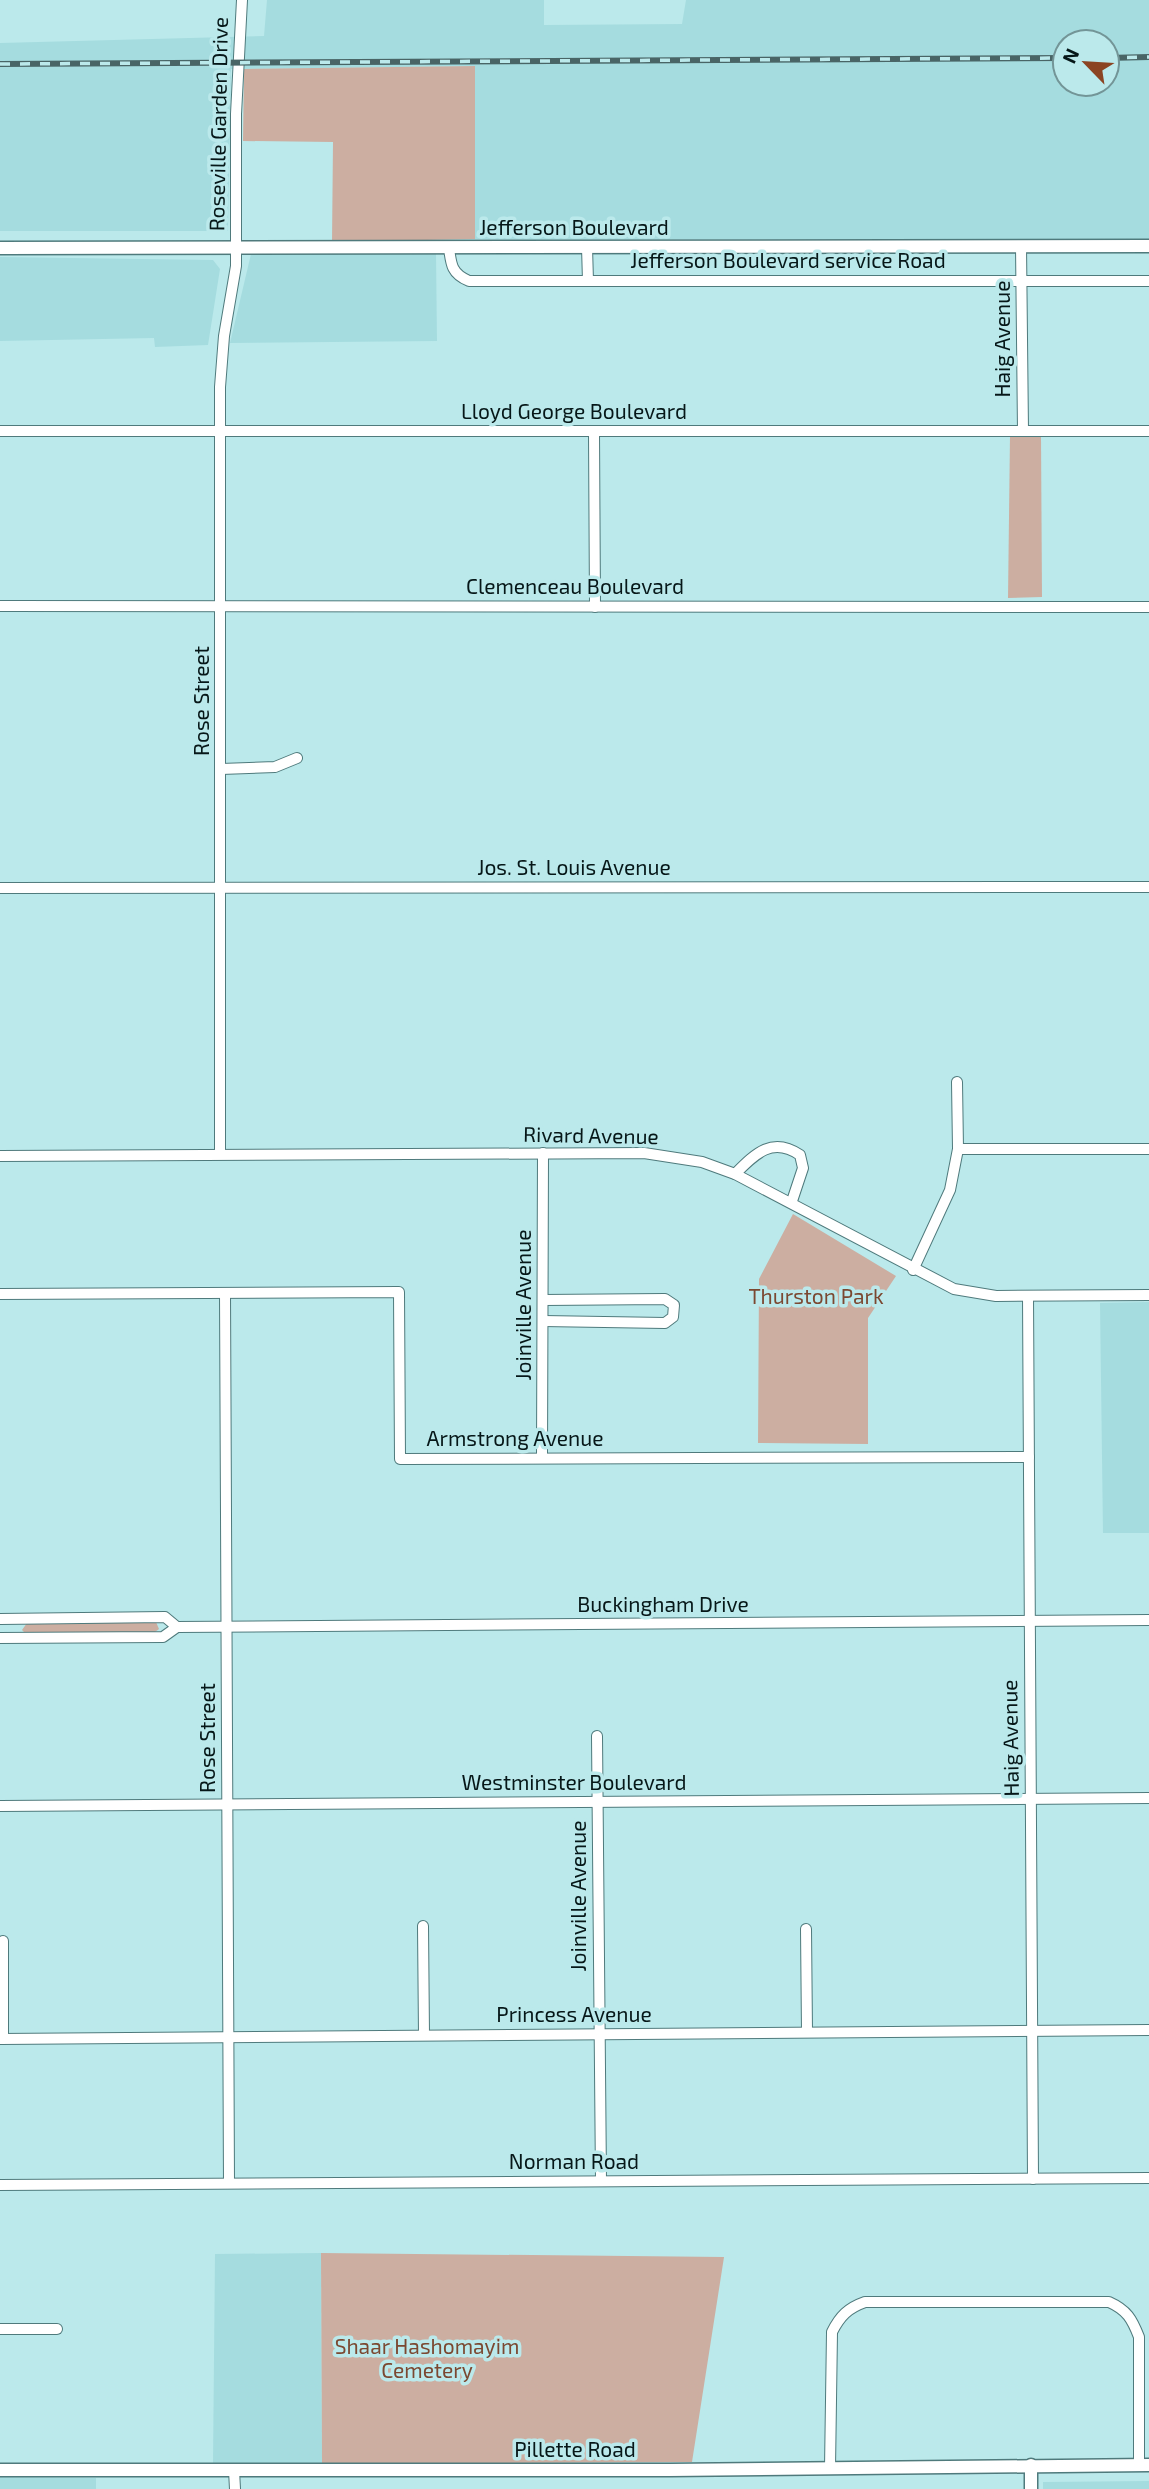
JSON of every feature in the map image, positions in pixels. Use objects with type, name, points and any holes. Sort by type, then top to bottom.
[{"type":"street","name":"Roseville Garden Drive","points":[[236,248],[236,114],[242,0]]},
{"type":"street","name":"Haig Avenue","points":[[1021,246],[1023,431]]},
{"type":"street","name":"Jefferson Boulevard","points":[[0,248],[1149,246]]},
{"type":"street","points":[[587,247],[588,281]]},
{"type":"street","name":"Rose Street","points":[[220,1154],[220,432],[224,336],[233,295],[236,248]]},
{"type":"street","name":"Jefferson Boulevard service Road","points":[[449,248],[451,264],[457,276],[469,281],[1149,281]]},
{"type":"street","name":"Lloyd George Boulevard","points":[[0,431],[1149,431]]},
{"type":"street","points":[[594,432],[595,607]]},
{"type":"street","name":"Clemenceau Boulevard","points":[[0,606],[1149,607]]},
{"type":"street","points":[[221,769],[275,766],[297,758]]},
{"type":"street","name":"Jos. St. Louis Avenue","points":[[0,888],[1149,887]]},
{"type":"street","points":[[913,1270],[950,1190],[958,1149],[957,1082]]},
{"type":"street","points":[[735,1174],[760,1150],[774,1146],[789,1147],[800,1155],[803,1168],[792,1202]]},
{"type":"street","points":[[958,1149],[1149,1149]]},
{"type":"street","name":"Joinville Avenue","points":[[542,1458],[543,1153]]},
{"type":"street","name":"Rivard Avenue","points":[[0,1156],[644,1153],[702,1162],[735,1174],[792,1202],[913,1270],[954,1289],[996,1296],[1149,1295]]},
{"type":"street","name":"Armstrong Avenue","points":[[0,1294],[399,1292],[400,1459],[1029,1457]]},
{"type":"street","name":"Rose Street","points":[[225,1293],[229,2183]]},
{"type":"street","name":"Haig Avenue","points":[[1028,1296],[1033,2179]]},
{"type":"street","points":[[543,1300],[665,1299],[674,1305],[673,1317],[665,1323],[543,1321]]},
{"type":"street","name":"Buckingham Drive","points":[[0,1619],[165,1618],[177,1627]]},
{"type":"street","name":"Buckingham Drive","points":[[0,1637],[163,1637],[177,1627],[1149,1620]]},
{"type":"street","name":"Joinville Avenue","points":[[597,1735],[601,2181]]},
{"type":"street","name":"Westminster Boulevard","points":[[0,1806],[1149,1798]]},
{"type":"street","points":[[423,1926],[424,2035]]},
{"type":"street","points":[[806,1929],[807,2032]]},
{"type":"street","points":[[2,2039],[3,1941]]},
{"type":"street","name":"Princess Avenue","points":[[2,2039],[1149,2030]]},
{"type":"street","name":"Norman Road","points":[[0,2185],[1149,2178]]},
{"type":"street","points":[[830,2468],[832,2332],[839,2318],[850,2308],[865,2302],[1109,2302],[1122,2308],[1132,2319],[1139,2337],[1144,2465]]},
{"type":"street","points":[[0,2329],[57,2329]]},
{"type":"street","points":[[1031,2465],[1031,2489]]},
{"type":"street","name":"Pillette Road","points":[[0,2470],[1144,2465]]},
{"type":"street","points":[[234,2470],[235,2489]]},
{"type":"shaded area","points":[[267,0],[544,0],[544,25],[682,24],[686,0],[1149,0],[1149,239],[475,239],[475,66],[231,69],[228,231],[0,231],[0,43],[264,36]]},
{"type":"shaded area","points":[[436,253],[437,341],[230,343],[251,254]]},
{"type":"shaded area","points":[[0,257],[213,260],[220,269],[208,345],[155,347],[154,338],[0,341]]},
{"type":"shaded area","points":[[1149,1302],[1149,1533],[1103,1533],[1100,1303]]},
{"type":"shaded area","points":[[321,2253],[322,2464],[213,2464],[215,2254]]},
{"type":"shaded area","points":[[0,2477],[96,2478],[96,2489],[0,2489]]},
{"type":"shaded area","points":[[1149,2481],[1149,2489],[1043,2489],[1043,2482]]},
{"type":"green space","points":[[475,66],[475,239],[332,242],[333,142],[243,141],[244,69]]},
{"type":"green space","points":[[1010,436],[1041,436],[1042,597],[1008,598]]},
{"type":"green space","name":"Thurston Park","points":[[793,1214],[896,1276],[868,1318],[868,1444],[758,1443],[759,1279]]},
{"type":"green space","points":[[156,1622],[159,1629],[155,1632],[25,1633],[22,1630],[27,1623]]},
{"type":"green space","name":"Shaar Hashomayim Cemetery","points":[[321,2253],[724,2257],[692,2462],[322,2464]]},
{"type":"railway","points":[[1121,58],[1149,57]]},
{"type":"railway","points":[[0,64],[1051,58]]}]
